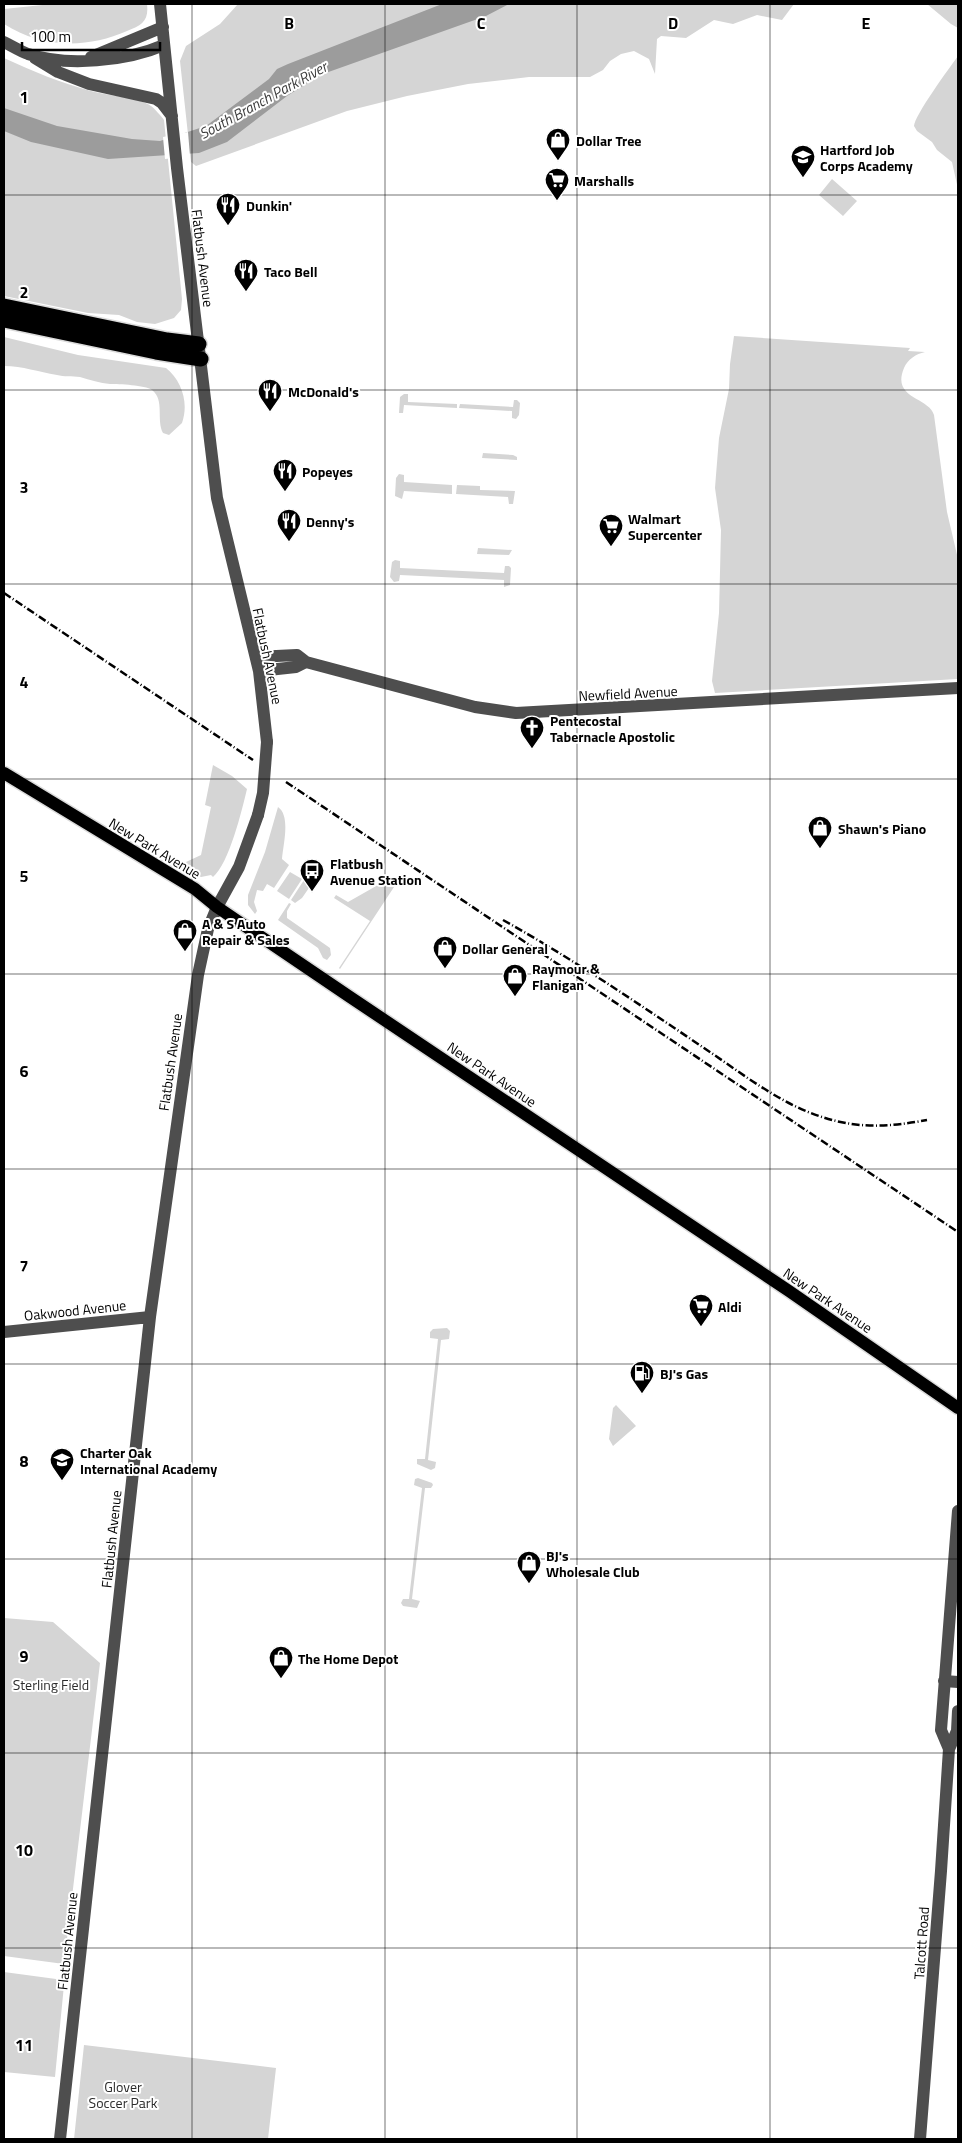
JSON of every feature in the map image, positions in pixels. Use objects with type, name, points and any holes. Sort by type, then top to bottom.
[{"type":"highway","points":[[4,306],[167,340],[200,351]]},
{"type":"highway","points":[[4,320],[164,354],[200,351]]},
{"type":"main road","name":"New Park Avenue","points":[[4,773],[195,889],[217,907],[790,1291],[958,1408]]},
{"type":"street","name":"Flatbush Avenue","points":[[60,2139],[150,1317],[198,975],[208,929],[217,907],[240,867],[258,815],[263,792],[267,742],[259,671],[217,498],[176,157],[160,4]]},
{"type":"street","points":[[84,60],[163,27]]},
{"type":"street","points":[[4,42],[29,54],[58,72],[89,84],[156,99],[162,103],[172,116]]},
{"type":"street","points":[[29,54],[57,59],[119,59],[134,56],[164,45]]},
{"type":"street","name":"Newfield Avenue","points":[[256,657],[297,655],[306,662],[475,707],[516,714],[958,688]]},
{"type":"street","points":[[259,671],[296,667],[306,662]]},
{"type":"street","name":"Oakwood Avenue","points":[[4,1332],[150,1317]]},
{"type":"street","name":"Talcott Road","points":[[949,1749],[941,1730],[944,1681],[956,1574],[958,1511]]},
{"type":"street","points":[[944,1681],[958,1682]]},
{"type":"street","name":"Talcott Road","points":[[920,2139],[942,1871],[949,1749],[957,1731],[958,1711]]},
{"type":"green space","points":[[52,4],[147,4],[147,15],[137,27],[112,37],[80,43],[49,42],[33,38],[4,24],[4,9]]},
{"type":"green space","points":[[238,4],[794,4],[782,20],[757,15],[733,24],[714,20],[686,38],[661,36],[657,39],[655,74],[649,59],[634,51],[621,54],[610,61],[603,70],[590,77],[529,77],[468,84],[407,96],[347,111],[196,166],[191,162],[180,61],[186,46],[220,24]]},
{"type":"green space","points":[[927,4],[958,4],[958,28],[951,24]]},
{"type":"green space","points":[[958,56],[958,189],[952,162],[937,150],[932,142],[917,131],[914,126],[926,102]]},
{"type":"green space","points":[[4,58],[36,72],[91,91],[146,103],[164,120],[182,299],[181,310],[174,318],[155,324],[137,322],[119,315],[88,313],[4,296]]},
{"type":"green space","points":[[832,179],[857,201],[843,216],[819,195]]},
{"type":"green space","points":[[734,336],[910,348],[908,351],[925,352],[915,356],[908,362],[901,378],[902,386],[906,392],[925,404],[934,415],[947,512],[958,559],[958,679],[715,693],[712,681],[719,613],[721,530],[715,488],[719,438],[729,389]]},
{"type":"green space","points":[[4,337],[78,355],[166,368],[172,373],[183,393],[185,408],[182,423],[169,435],[163,433],[158,399],[156,394],[149,388],[106,384],[80,377],[60,376],[24,368],[4,366]]},
{"type":"green space","points":[[408,394],[408,402],[457,404],[457,408],[404,405],[403,413],[399,413],[400,397]]},
{"type":"green space","points":[[514,400],[520,403],[519,415],[516,419],[512,418],[512,411],[459,408],[460,404],[513,407]]},
{"type":"green space","points":[[483,453],[513,455],[517,457],[517,460],[482,458]]},
{"type":"green space","points":[[399,474],[404,475],[404,482],[452,485],[452,494],[404,491],[402,499],[395,496],[396,478]]},
{"type":"green space","points":[[457,485],[480,486],[480,490],[515,491],[513,504],[509,504],[508,497],[456,494]]},
{"type":"green space","points":[[478,548],[512,550],[509,555],[477,554]]},
{"type":"green space","points":[[395,560],[400,561],[400,568],[504,573],[505,566],[509,566],[511,568],[510,585],[504,587],[504,580],[400,575],[399,581],[394,582],[390,577],[392,562]]},
{"type":"green space","points":[[213,765],[232,776],[247,789],[234,836],[224,861],[213,877],[211,875],[201,877],[183,867],[186,862],[201,855],[211,807],[205,805]]},
{"type":"green space","points":[[278,807],[282,811],[285,824],[282,859],[289,865],[274,888],[267,884],[263,891],[257,890],[254,902],[257,911],[255,914],[248,905],[248,895],[265,852]]},
{"type":"green space","points":[[290,872],[302,879],[289,899],[277,891]]},
{"type":"green space","points":[[304,880],[311,885],[302,898],[295,903],[291,900]]},
{"type":"green space","points":[[385,881],[396,884],[340,969],[370,921],[334,898],[336,895],[348,902]]},
{"type":"green space","points":[[289,903],[291,904],[287,911],[287,918],[330,948],[331,955],[327,960],[323,958],[318,948],[278,920]]},
{"type":"green space","points":[[447,1328],[450,1331],[449,1339],[441,1340],[428,1460],[436,1462],[435,1468],[431,1470],[417,1464],[417,1459],[425,1459],[438,1339],[430,1338],[430,1332],[433,1329]]},
{"type":"green space","points":[[616,1405],[636,1426],[613,1446],[609,1439],[613,1408]]},
{"type":"green space","points":[[418,1478],[433,1485],[431,1488],[425,1488],[412,1599],[420,1601],[417,1608],[403,1606],[401,1603],[403,1599],[409,1599],[422,1488],[414,1485],[415,1479]]},
{"type":"green space","name":"Sterling Field","points":[[4,1618],[53,1622],[100,1663],[64,1964],[4,1956]]},
{"type":"green space","points":[[4,1972],[56,1979],[64,1985],[55,2077],[4,2072]]},
{"type":"green space","name":"Glover Soccer Park","points":[[84,2045],[276,2068],[268,2139],[74,2139]]},
{"type":"water","name":"South Branch Park River","points":[[442,4],[509,4],[486,16],[320,75],[287,96],[227,142],[199,153],[108,159],[31,142],[4,131],[4,108],[57,126],[132,139],[160,141],[206,126],[269,79],[277,69]]},
{"type":"pier","points":[[188,132],[190,156],[165,159],[163,137]]},
{"type":"railway","points":[[4,593],[253,760]]},
{"type":"railway","points":[[286,782],[958,1232]]},
{"type":"railway","points":[[503,920],[603,981],[759,1086],[790,1104],[822,1117],[849,1124],[874,1126],[927,1120]]},
{"type":"place","name":"Dollar Tree","points":[[558,161]]},
{"type":"place","name":"Hartford Job Corps Academy","points":[[803,178]]},
{"type":"place","name":"Marshalls","points":[[557,201]]},
{"type":"place","name":"Dunkin'","points":[[228,226]]},
{"type":"place","name":"Taco Bell","points":[[246,292]]},
{"type":"place","name":"McDonald's","points":[[270,412]]},
{"type":"place","name":"Popeyes","points":[[285,492]]},
{"type":"place","name":"Denny's","points":[[289,542]]},
{"type":"place","name":"Walmart Supercenter","points":[[611,547]]},
{"type":"place","name":"Pentecostal Tabernacle Apostolic","points":[[532,749]]},
{"type":"place","name":"Shawn's Piano","points":[[820,849]]},
{"type":"place","name":"Flatbush Avenue Station","points":[[312,892]]},
{"type":"place","name":"A & S Auto Repair & Sales","points":[[185,952]]},
{"type":"place","name":"Dollar General","points":[[445,969]]},
{"type":"place","name":"Raymour & Flanigan","points":[[515,997]]},
{"type":"place","name":"Aldi","points":[[701,1327]]},
{"type":"place","name":"BJ's Gas","points":[[642,1394]]},
{"type":"place","name":"Charter Oak International Academy","points":[[62,1481]]},
{"type":"place","name":"BJ's Wholesale Club","points":[[529,1584]]},
{"type":"place","name":"The Home Depot","points":[[281,1679]]}]
